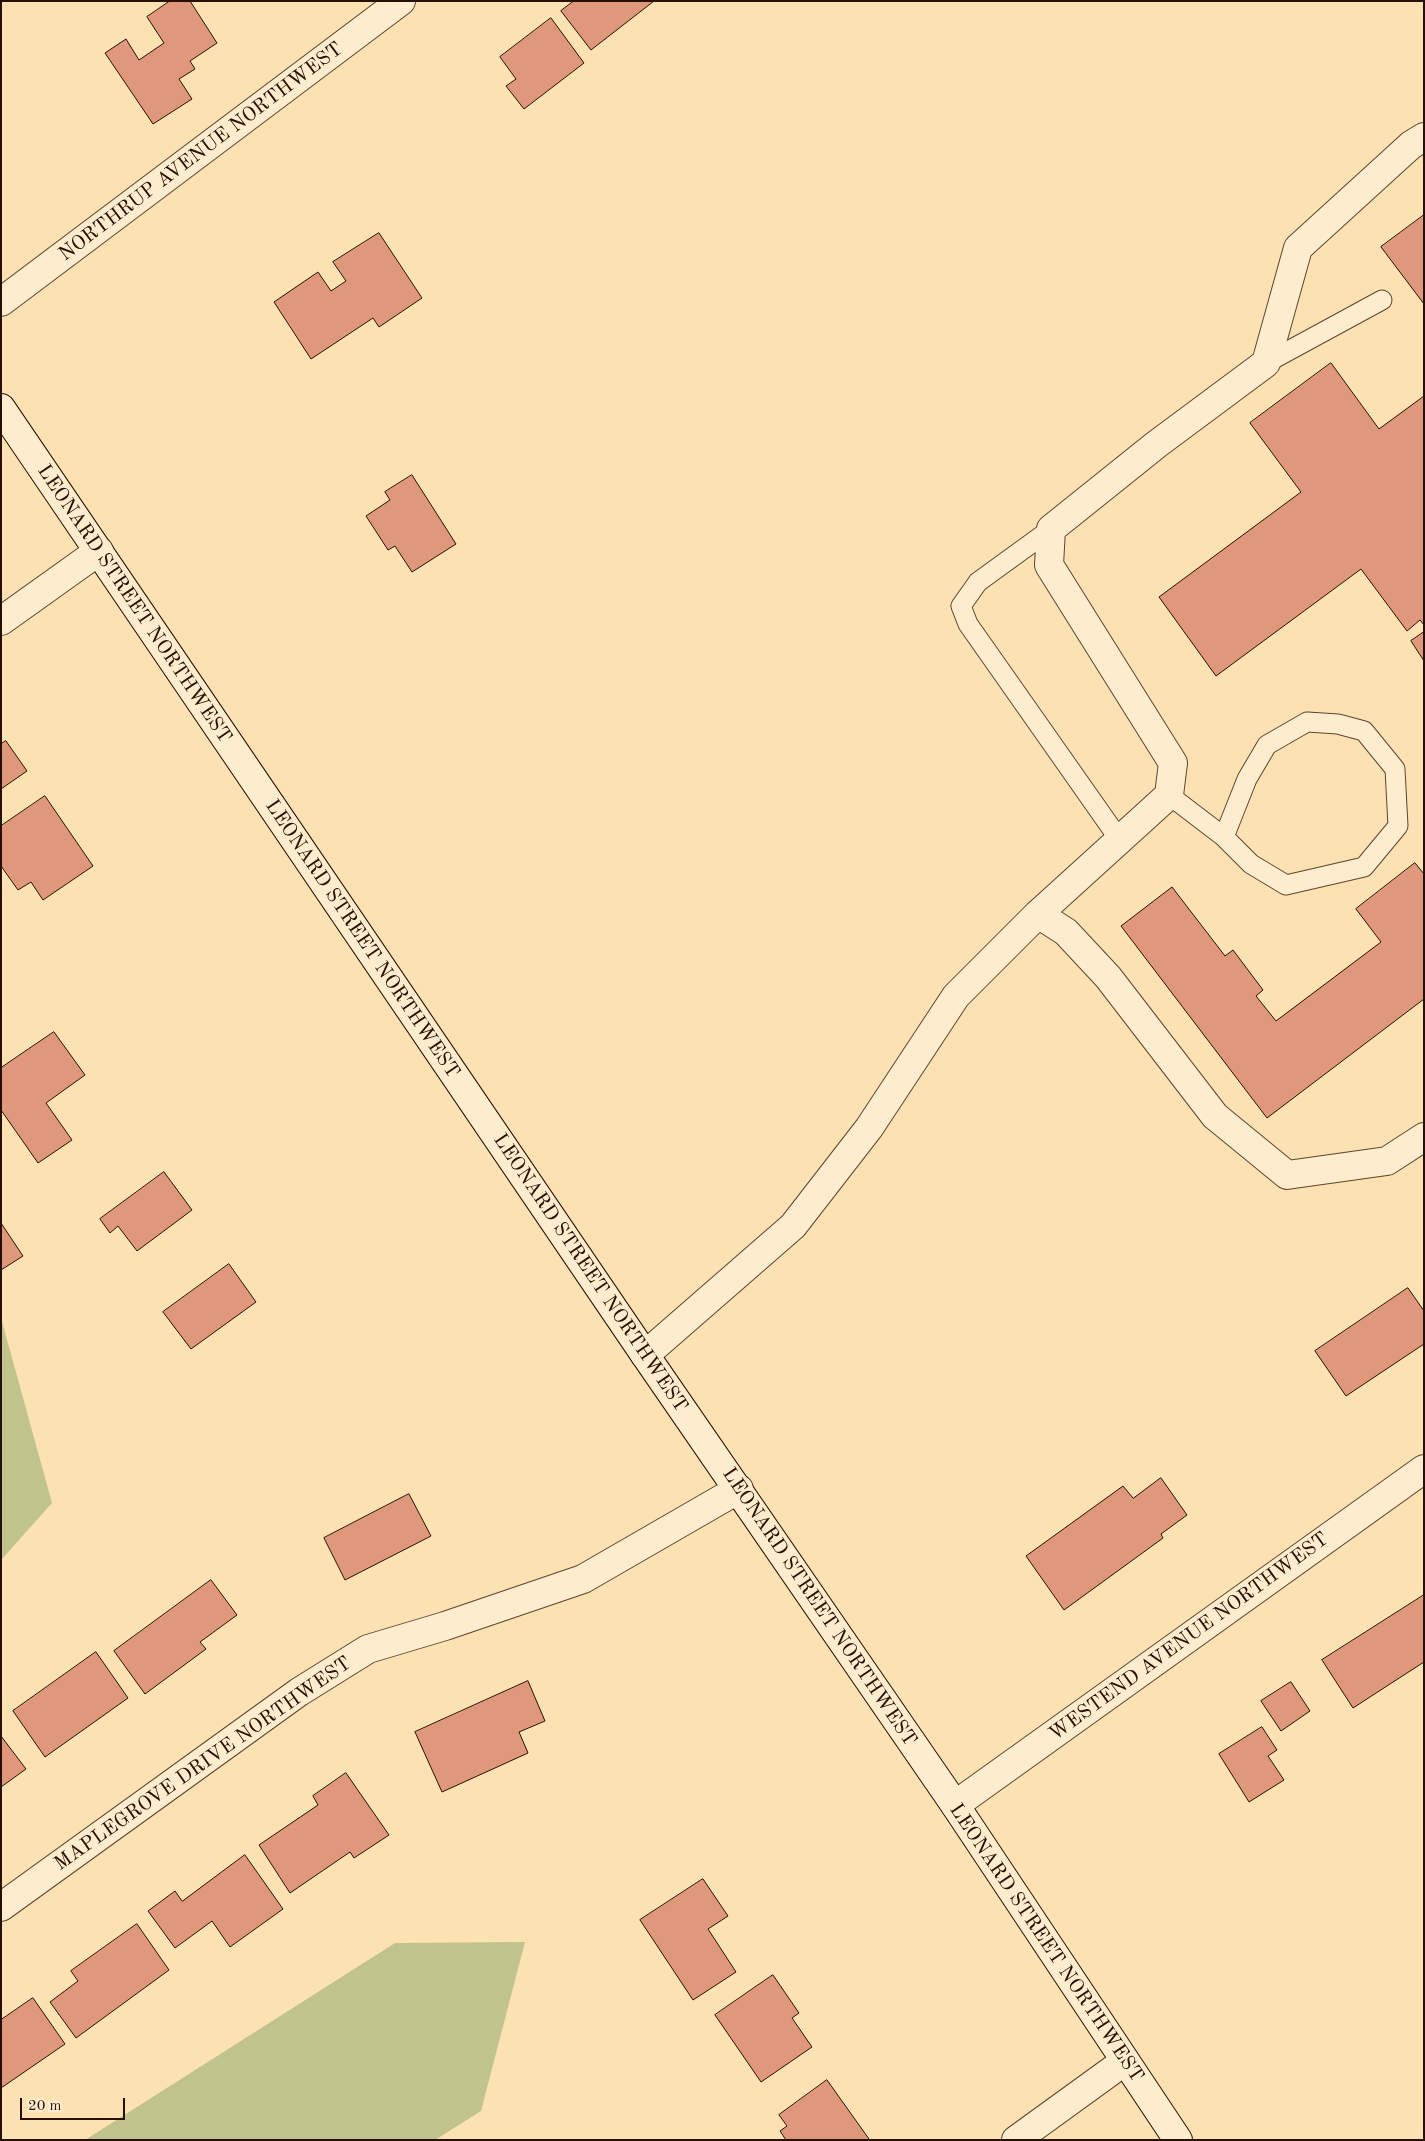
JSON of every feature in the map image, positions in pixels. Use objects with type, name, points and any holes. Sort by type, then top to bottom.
[{"type":"street","name":"NORTHRUP AVENUE NORTHWEST","points":[[1,302],[401,1]]},
{"type":"street","points":[[645,1355],[792,1226],[869,1128],[956,996],[1038,914],[1169,795],[1173,763],[1049,565],[1051,529],[1157,444],[1266,363],[1298,248],[1411,145],[1424,137]]},
{"type":"street","name":"LEONARD STREET NORTHWEST","points":[[1,408],[645,1355],[955,1805],[1178,2140]]},
{"type":"street","points":[[1,621],[99,551]]},
{"type":"street","points":[[1038,914],[1066,932],[1108,977],[1215,1116],[1287,1175],[1387,1161],[1424,1137]]},
{"type":"street","name":"WESTEND AVENUE NORTHWEST","points":[[955,1805],[1424,1469]]},
{"type":"street","name":"MAPLEGROVE DRIVE NORTHWEST","points":[[1,1907],[299,1692],[368,1648],[445,1626],[583,1579],[739,1489]]},
{"type":"street","points":[[1030,2136],[1125,2061]]},
{"type":"lane","points":[[1266,363],[1382,300]]},
{"type":"lane","points":[[1051,529],[978,582],[961,606],[968,624],[1119,839]]},
{"type":"lane","points":[[1169,795],[1224,837],[1250,864],[1286,885],[1364,867],[1398,826],[1395,769],[1364,731],[1338,724],[1307,722],[1267,745],[1247,779],[1224,837]]},
{"type":"green space","points":[[1,1318],[52,1503],[1,1560]]},
{"type":"green space","points":[[525,1942],[481,2111],[435,2140],[85,2140],[395,1943]]},
{"type":"building","points":[[170,1],[190,1],[217,43],[190,61],[195,69],[179,79],[192,99],[153,124],[105,53],[126,39],[139,60],[164,43],[147,17]]},
{"type":"building","points":[[574,1],[654,1],[591,50],[561,11]]},
{"type":"building","points":[[551,18],[584,63],[524,109],[506,86],[516,79],[500,57]]},
{"type":"building","points":[[1424,215],[1424,304],[1381,247]]},
{"type":"building","points":[[379,233],[422,298],[379,327],[373,318],[311,359],[274,302],[318,272],[331,291],[346,281],[333,262]]},
{"type":"building","points":[[1331,363],[1379,429],[1424,396],[1424,625],[1420,620],[1407,631],[1361,569],[1216,676],[1159,597],[1301,492],[1250,423]]},
{"type":"building","points":[[412,475],[456,544],[412,572],[395,546],[388,550],[366,516],[390,500],[385,492]]},
{"type":"building","points":[[1424,632],[1424,661],[1411,641]]},
{"type":"building","points":[[6,741],[27,771],[1,789],[1,744]]},
{"type":"building","points":[[45,796],[93,866],[43,900],[31,882],[18,890],[1,866],[1,826]]},
{"type":"building","points":[[1415,863],[1424,874],[1424,999],[1267,1118],[1121,926],[1172,887],[1225,956],[1233,950],[1263,990],[1256,996],[1276,1021],[1381,942],[1356,909]]},
{"type":"building","points":[[54,1032],[85,1075],[46,1103],[72,1140],[38,1163],[1,1110],[1,1068]]},
{"type":"building","points":[[164,1172],[192,1210],[137,1251],[118,1226],[110,1233],[100,1219]]},
{"type":"building","points":[[1,1223],[23,1256],[1,1270]]},
{"type":"building","points":[[229,1264],[256,1302],[191,1349],[163,1312]]},
{"type":"building","points":[[1408,1288],[1424,1311],[1424,1344],[1346,1396],[1315,1351]]},
{"type":"building","points":[[1161,1478],[1187,1515],[1161,1534],[1163,1538],[1064,1610],[1026,1556],[1123,1486],[1133,1498]]},
{"type":"building","points":[[409,1494],[431,1536],[345,1580],[324,1538]]},
{"type":"building","points":[[211,1580],[237,1615],[200,1642],[206,1649],[145,1694],[114,1651]]},
{"type":"building","points":[[1424,1595],[1424,1662],[1353,1708],[1322,1660]]},
{"type":"building","points":[[96,1652],[128,1698],[45,1757],[13,1711]]},
{"type":"building","points":[[528,1681],[545,1721],[519,1732],[528,1753],[442,1792],[415,1732]]},
{"type":"building","points":[[1291,1682],[1310,1711],[1281,1731],[1261,1701]]},
{"type":"building","points":[[1262,1727],[1277,1750],[1268,1756],[1284,1780],[1249,1802],[1219,1754]]},
{"type":"building","points":[[1,1736],[26,1769],[1,1787]]},
{"type":"building","points":[[346,1773],[389,1835],[354,1858],[350,1852],[290,1893],[259,1845],[318,1805],[313,1796]]},
{"type":"building","points":[[245,1855],[283,1909],[230,1947],[212,1921],[175,1948],[148,1911],[175,1891],[182,1901]]},
{"type":"building","points":[[703,1879],[728,1916],[708,1929],[736,1972],[693,2000],[640,1920]]},
{"type":"building","points":[[137,1924],[169,1970],[76,2038],[50,2002],[78,1981],[71,1971]]},
{"type":"building","points":[[773,1975],[799,2013],[792,2018],[812,2047],[761,2082],[715,2015]]},
{"type":"building","points":[[33,1998],[65,2044],[1,2088],[1,2020]]},
{"type":"building","points":[[827,2080],[869,2139],[786,2140],[780,2131],[787,2126],[779,2115]]}]
